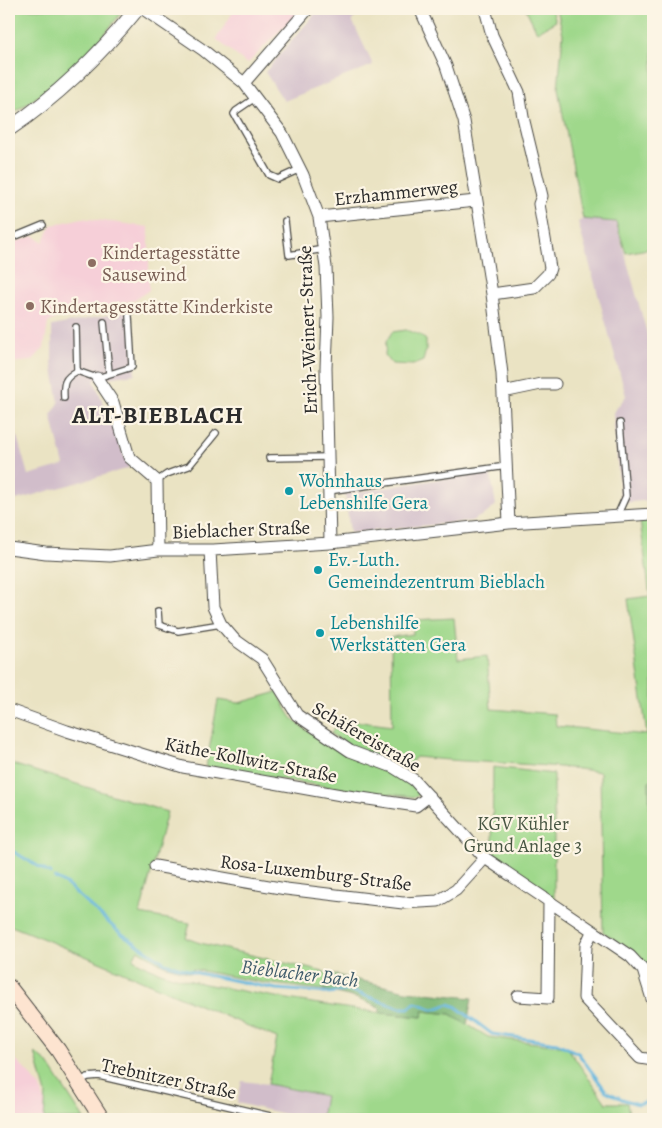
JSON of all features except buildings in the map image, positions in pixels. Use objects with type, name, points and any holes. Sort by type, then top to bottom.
[{"type":"main road","points":[[9,988],[79,1081],[102,1119]]},
{"type":"street","points":[[9,129],[42,106],[83,71],[137,9]]},
{"type":"street","name":"Erich-Weinert-Straße","points":[[143,9],[203,50],[244,83],[282,133],[300,168],[319,217],[324,249],[328,317],[326,368],[330,542]]},
{"type":"street","points":[[244,83],[308,9]]},
{"type":"street","points":[[420,9],[446,66],[464,122],[492,294],[503,392],[509,523]]},
{"type":"street","points":[[485,9],[492,35],[519,92],[542,196],[539,204],[550,268],[545,280],[534,288],[492,294]]},
{"type":"street","name":"Erzhammerweg","points":[[319,217],[476,202]]},
{"type":"street","points":[[98,378],[113,402],[129,458],[157,481],[158,550]]},
{"type":"street","points":[[503,392],[541,384],[554,384]]},
{"type":"street","name":"Bieblacher Straße","points":[[9,548],[46,553],[110,556],[158,550],[210,550],[330,542],[478,528],[509,523],[653,514]]},
{"type":"street","name":"Schäfereistraße","points":[[210,550],[213,608],[221,624],[234,639],[262,659],[297,716],[350,751],[393,767],[414,780],[485,858],[630,956],[643,970],[653,1002]]},
{"type":"street","name":"Käthe-Kollwitz-Straße","points":[[9,710],[67,731],[183,767],[340,795],[416,806],[429,796]]},
{"type":"street","name":"Rosa-Luxemburg-Straße","points":[[155,866],[286,889],[403,903],[438,901],[456,890],[485,858]]},
{"type":"street","points":[[518,996],[548,998],[549,902]]},
{"type":"street","points":[[592,932],[586,945],[584,998],[640,1058],[653,1060]]},
{"type":"lane","points":[[255,98],[234,114],[269,175],[278,179],[300,168]]},
{"type":"lane","points":[[285,221],[289,255],[324,249]]},
{"type":"lane","points":[[9,239],[43,225]]},
{"type":"lane","points":[[64,398],[63,384],[67,377],[77,371],[98,378],[110,372],[132,366],[129,316]]},
{"type":"lane","points":[[104,322],[110,372]]},
{"type":"lane","points":[[76,328],[77,371]]},
{"type":"lane","points":[[616,516],[626,496],[620,423]]},
{"type":"lane","points":[[157,481],[189,466],[216,433]]},
{"type":"lane","points":[[270,458],[328,457]]},
{"type":"lane","points":[[328,491],[506,466]]},
{"type":"lane","points":[[158,610],[159,625],[178,631],[221,624]]},
{"type":"lane","name":"Trebnitzer Straße","points":[[79,1081],[88,1077],[99,1076],[283,1119]]},
{"type":"shaded area","points":[[235,9],[302,9],[247,64],[216,39]]},
{"type":"shaded area","points":[[319,9],[368,9],[352,20],[373,65],[284,101],[265,72]]},
{"type":"shaded area","name":"Kindertagesstätte Sausewind","points":[[82,218],[149,227],[149,290],[135,300],[60,316],[48,323],[44,348],[32,361],[9,363],[9,244],[34,236],[43,242],[52,225]]},
{"type":"shaded area","points":[[583,219],[616,222],[653,355],[653,500],[621,503],[613,413],[626,396],[578,222]]},
{"type":"shaded area","points":[[129,311],[135,374],[94,380],[129,468],[9,502],[9,438],[17,436],[28,475],[64,465],[51,415],[59,403],[52,363],[52,326]]},
{"type":"shaded area","points":[[490,471],[496,505],[487,513],[471,521],[350,533],[345,494]]},
{"type":"shaded area","points":[[9,1052],[41,1087],[48,1119],[9,1119]]},
{"type":"shaded area","points":[[242,1081],[268,1084],[325,1096],[321,1119],[306,1119],[237,1103]]},
{"type":"green space","points":[[9,9],[124,9],[86,55],[42,93],[9,116]]},
{"type":"green space","points":[[526,9],[552,9],[556,21],[537,32]]},
{"type":"green space","points":[[557,9],[653,9],[653,248],[626,253],[616,222],[583,219],[558,89],[563,34]]},
{"type":"green space","points":[[406,330],[420,335],[426,340],[423,361],[413,365],[392,364],[385,355],[386,342],[392,332]]},
{"type":"green space","points":[[653,520],[653,781],[649,781],[650,824],[653,824],[653,980],[626,948],[603,932],[600,772],[554,766],[416,757],[406,768],[352,748],[331,734],[339,719],[392,726],[391,637],[413,634],[413,620],[454,618],[458,659],[487,656],[491,709],[555,714],[556,726],[647,735],[628,599],[650,596],[640,521]]},
{"type":"green space","points":[[278,692],[293,719],[306,730],[398,775],[412,784],[420,793],[416,797],[334,788],[206,767],[218,700],[239,703]]},
{"type":"green space","points":[[9,763],[167,812],[140,914],[190,923],[186,938],[200,943],[328,973],[324,990],[265,983],[192,969],[191,973],[164,965],[138,950],[133,959],[174,977],[203,984],[378,1012],[422,1017],[423,1011],[450,1014],[488,1037],[567,1047],[606,1103],[627,1103],[630,1119],[321,1119],[325,1096],[268,1084],[277,1038],[9,925]]},
{"type":"green space","name":"KGV Kühler Grund Anlage 3","points":[[493,767],[554,774],[554,901],[492,852]]},
{"type":"green space","points":[[649,781],[653,781],[653,824],[650,824]]},
{"type":"green space","points":[[328,973],[406,991],[472,998],[467,1025],[450,1014],[423,1011],[422,1017],[380,1013],[380,1008],[356,998],[324,990]]},
{"type":"green space","points":[[35,1053],[47,1062],[84,1119],[44,1119],[46,1094]]},
{"type":"waterway","name":"Bieblacher Bach","points":[[9,849],[51,874]]},
{"type":"waterway","name":"Bieblacher Bach","points":[[55,878],[67,885],[119,932],[165,963],[197,973],[276,989],[330,993],[349,990],[400,1008],[409,1008],[415,1003],[435,1009],[448,1004],[455,1006],[492,1034],[557,1043],[578,1053],[606,1091],[622,1099],[638,1104],[653,1100]]},
{"type":"place","name":"Kindertagesstätte Sausewind","points":[[92,263]]},
{"type":"place","name":"Kindertagesstätte Kinderkiste","points":[[30,306]]},
{"type":"place","name":"Wohnhaus Lebenshilfe Gera","points":[[289,491]]},
{"type":"place","name":"Ev.-Luth. Gemeindezentrum Bieblach","points":[[318,570]]},
{"type":"place","name":"Lebenshilfe Werkstätten Gera","points":[[320,633]]},
{"type":"district","name":"ALT-BIEBLACH","points":[[158,415]]}]
